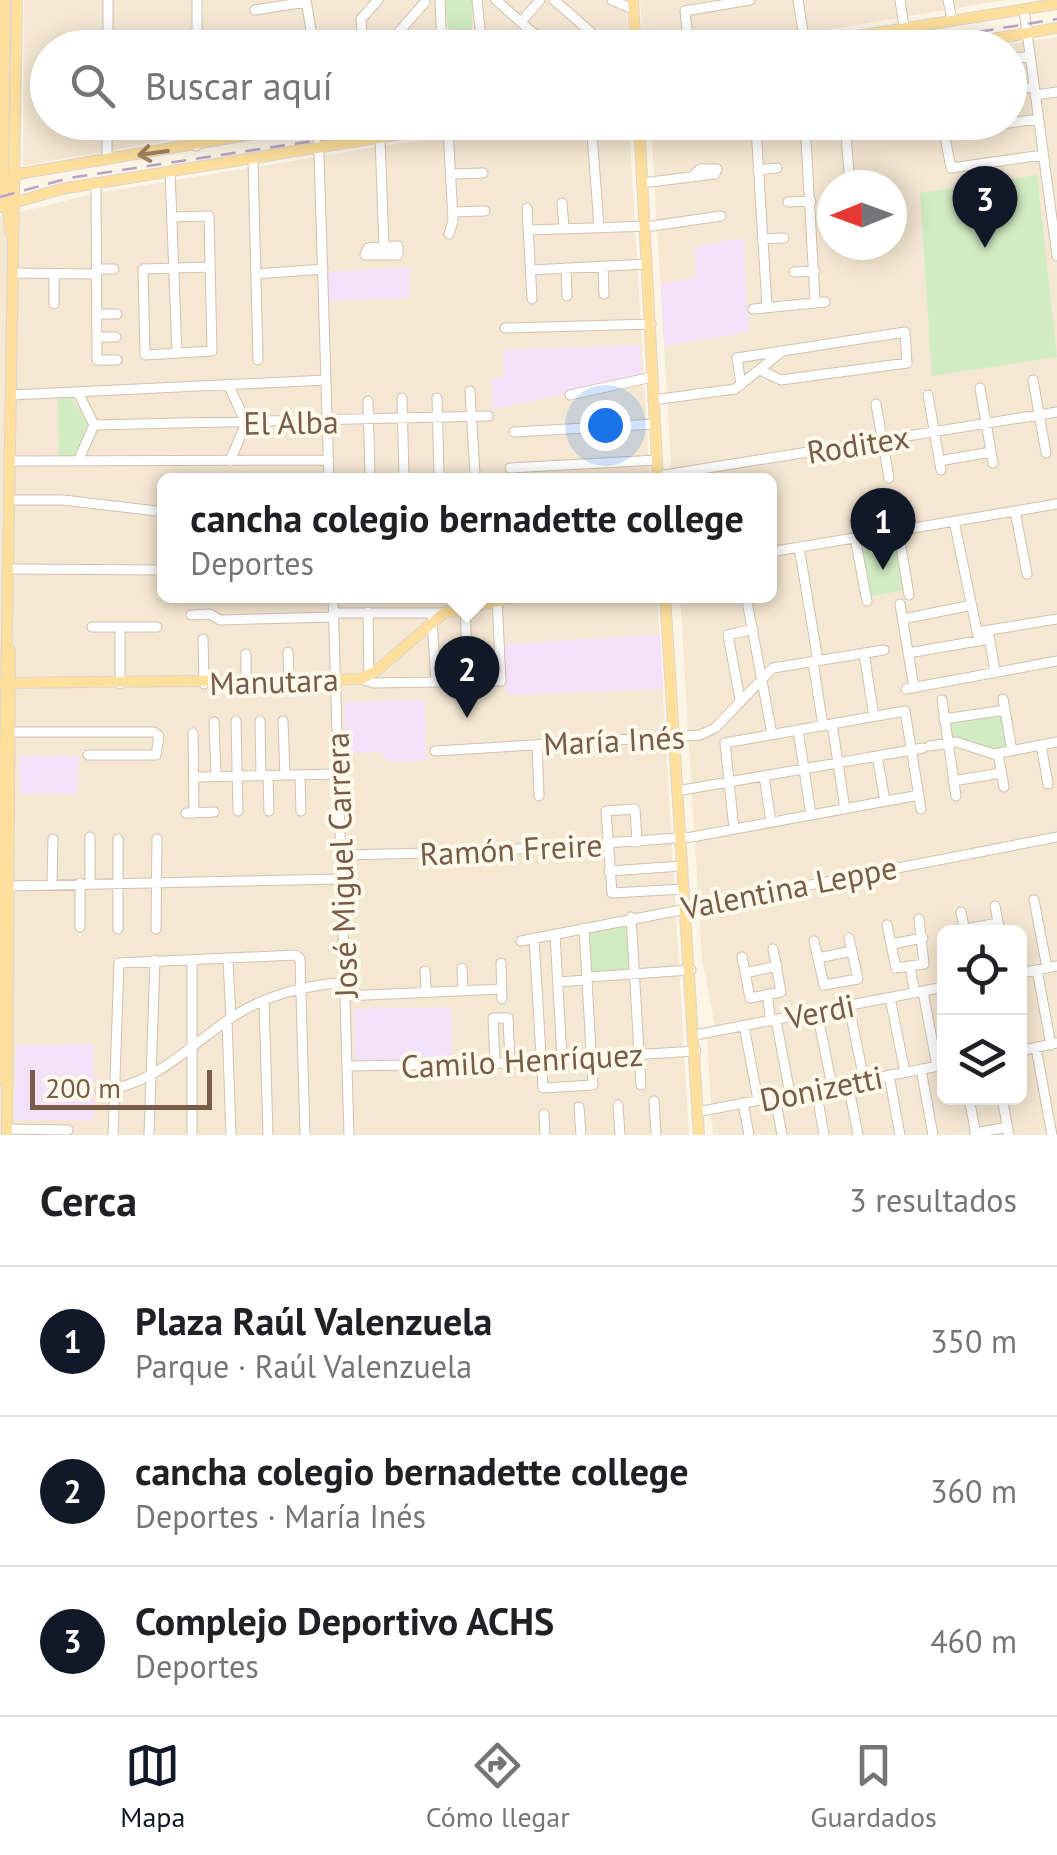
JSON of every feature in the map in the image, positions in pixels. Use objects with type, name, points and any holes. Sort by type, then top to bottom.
[{"type":"main road","points":[[2,1090],[2,770],[7,683],[4,639],[5,586],[10,569],[5,531],[12,461],[12,235],[6,176],[5,0]]},
{"type":"main road","points":[[6,176],[17,0]]},
{"type":"main road","points":[[633,4],[635,30]]},
{"type":"main road","points":[[887,30],[1057,4]]},
{"type":"main road","points":[[1027,34],[1057,28]]},
{"type":"main road","points":[[6,176],[228,140]]},
{"type":"main road","points":[[7,204],[96,184],[368,140]]},
{"type":"main road","points":[[639,140],[661,473]]},
{"type":"main road","points":[[651,324],[660,473]]},
{"type":"main road","name":"Manutara","points":[[7,683],[204,684],[365,677],[432,620],[476,603]]},
{"type":"main road","points":[[668,603],[702,1135]]},
{"type":"main road","points":[[5,712],[10,732],[0,1080],[7,1132]]},
{"type":"main road","points":[[683,837],[687,905]]},
{"type":"street","points":[[108,0],[108,30]]},
{"type":"street","points":[[197,0],[197,30]]},
{"type":"street","points":[[496,0],[530,30]]},
{"type":"street","points":[[521,22],[540,0]]},
{"type":"street","points":[[554,0],[588,30]]},
{"type":"street","points":[[612,0],[633,4]]},
{"type":"street","points":[[687,30],[684,12],[750,0]]},
{"type":"street","points":[[798,0],[803,30]]},
{"type":"street","points":[[900,0],[904,27]]},
{"type":"street","points":[[948,0],[952,20]]},
{"type":"street","points":[[991,0],[993,14]]},
{"type":"street","points":[[254,10],[306,1],[312,30]]},
{"type":"street","points":[[400,30],[424,1],[440,4],[441,30]]},
{"type":"street","points":[[481,1],[481,30]]},
{"type":"street","points":[[362,30],[361,19],[371,2]]},
{"type":"street","points":[[1028,6],[1027,34],[1043,155],[1052,182],[1057,256]]},
{"type":"street","points":[[1027,91],[1057,92]]},
{"type":"street","points":[[1027,121],[1038,120]]},
{"type":"street","points":[[1041,139],[1057,137]]},
{"type":"street","points":[[107,140],[107,158]]},
{"type":"street","points":[[196,140],[196,146]]},
{"type":"street","points":[[319,140],[329,473]]},
{"type":"street","points":[[380,140],[384,247]]},
{"type":"street","points":[[449,140],[452,212],[449,234]]},
{"type":"street","points":[[592,140],[599,226]]},
{"type":"street","points":[[753,140],[768,306]]},
{"type":"street","points":[[753,309],[820,301],[806,140]]},
{"type":"street","points":[[847,140],[849,170]]},
{"type":"street","points":[[945,140],[950,167],[1043,155]]},
{"type":"street","points":[[253,158],[258,360]]},
{"type":"street","points":[[758,170],[777,168]]},
{"type":"street","points":[[170,172],[177,353]]},
{"type":"street","points":[[451,174],[484,173]]},
{"type":"street","points":[[642,183],[694,175]]},
{"type":"street","points":[[96,184],[97,360],[117,360]]},
{"type":"street","points":[[788,202],[810,201]]},
{"type":"street","points":[[562,203],[564,228]]},
{"type":"street","points":[[527,208],[532,299]]},
{"type":"street","points":[[452,212],[486,211]]},
{"type":"street","points":[[172,217],[209,216],[212,352],[145,355],[143,269],[210,267]]},
{"type":"street","points":[[528,230],[645,226],[721,216]]},
{"type":"street","points":[[762,239],[784,238]]},
{"type":"street","points":[[531,270],[647,264]]},
{"type":"street","points":[[602,266],[604,294]]},
{"type":"street","points":[[566,268],[568,296]]},
{"type":"street","points":[[12,273],[114,269]]},
{"type":"street","points":[[256,274],[322,269]]},
{"type":"street","points":[[794,272],[815,271]]},
{"type":"street","points":[[54,274],[54,304]]},
{"type":"street","points":[[97,314],[117,314]]},
{"type":"street","points":[[505,328],[651,324]]},
{"type":"street","points":[[741,385],[737,358],[906,332],[907,362],[781,380],[760,370]]},
{"type":"street","points":[[97,337],[116,337]]},
{"type":"street","points":[[656,400],[741,385],[782,352]]},
{"type":"street","points":[[570,395],[652,377]]},
{"type":"street","points":[[0,385],[12,380]]},
{"type":"street","points":[[12,395],[326,380]]},
{"type":"street","points":[[1033,380],[1046,453]]},
{"type":"street","points":[[228,384],[246,423],[230,460]]},
{"type":"street","points":[[928,395],[940,465],[992,457],[980,388]]},
{"type":"street","points":[[470,391],[474,473]]},
{"type":"street","points":[[78,392],[94,426],[78,461]]},
{"type":"street","points":[[402,398],[404,473]]},
{"type":"street","points":[[437,398],[440,473]]},
{"type":"street","points":[[368,400],[370,473]]},
{"type":"street","points":[[876,404],[889,478]]},
{"type":"street","name":"Roditex","points":[[690,473],[1057,412]]},
{"type":"street","name":"El Alba","points":[[94,426],[488,416]]},
{"type":"street","points":[[0,426],[12,422]]},
{"type":"street","points":[[514,432],[655,424]]},
{"type":"street","points":[[12,461],[328,460]]},
{"type":"street","points":[[510,468],[657,460]]},
{"type":"street","points":[[11,500],[63,500],[157,511]]},
{"type":"street","points":[[777,551],[1057,504]]},
{"type":"street","points":[[1015,510],[1027,574]]},
{"type":"street","points":[[954,521],[972,605],[995,672]]},
{"type":"street","points":[[898,530],[909,595]]},
{"type":"street","points":[[855,538],[866,601]]},
{"type":"street","points":[[798,547],[845,809]]},
{"type":"street","points":[[10,569],[157,570]]},
{"type":"street","name":"José Miguel Carrera","points":[[333,603],[349,1135]]},
{"type":"street","points":[[368,612],[365,677],[374,683],[501,681],[497,603]]},
{"type":"street","points":[[747,603],[772,734]]},
{"type":"street","points":[[900,604],[910,689],[1057,660]]},
{"type":"street","points":[[465,605],[468,681]]},
{"type":"street","points":[[902,619],[972,605]]},
{"type":"street","points":[[190,615],[210,614],[220,620],[368,612],[444,613]]},
{"type":"street","points":[[763,676],[773,668],[983,636],[1057,618]]},
{"type":"street","points":[[432,620],[436,682]]},
{"type":"street","points":[[92,627],[157,627]]},
{"type":"street","points":[[120,627],[120,684]]},
{"type":"street","points":[[740,700],[728,634],[753,629]]},
{"type":"street","points":[[203,639],[204,684]]},
{"type":"street","points":[[288,652],[289,681]]},
{"type":"street","points":[[864,653],[873,711]]},
{"type":"street","points":[[246,654],[246,683]]},
{"type":"street","name":"María Inés","points":[[435,750],[677,738],[712,730],[763,676]]},
{"type":"street","points":[[942,700],[956,796]]},
{"type":"street","points":[[944,720],[1004,704],[1012,750]]},
{"type":"street","points":[[734,829],[723,746],[905,711],[922,748],[921,809]]},
{"type":"street","points":[[236,721],[238,811]]},
{"type":"street","points":[[260,721],[268,811]]},
{"type":"street","points":[[283,721],[285,775]]},
{"type":"street","points":[[214,722],[216,776]]},
{"type":"street","points":[[798,730],[811,815]]},
{"type":"street","points":[[10,732],[158,736],[156,755],[88,755]]},
{"type":"street","points":[[102,732],[102,755]]},
{"type":"street","points":[[192,733],[194,777],[190,813],[214,812]]},
{"type":"street","points":[[680,791],[948,743],[998,753],[1057,742]]},
{"type":"street","points":[[537,745],[539,796]]},
{"type":"street","points":[[1041,745],[1048,784]]},
{"type":"street","points":[[998,753],[1004,787]]},
{"type":"street","points":[[877,756],[885,801]]},
{"type":"street","points":[[1044,764],[1057,762]]},
{"type":"street","points":[[953,781],[1001,773]]},
{"type":"street","points":[[300,774],[301,811]]},
{"type":"street","points":[[194,777],[338,774]]},
{"type":"street","points":[[764,776],[771,822]]},
{"type":"street","name":"Ramón Freire","points":[[341,854],[608,845],[734,829],[919,795]]},
{"type":"street","points":[[637,842],[635,809],[606,811],[612,893],[684,890]]},
{"type":"street","points":[[80,927],[90,837]]},
{"type":"street","name":"Valentina Leppe","points":[[521,941],[687,905],[1057,837]]},
{"type":"street","points":[[52,884],[53,838]]},
{"type":"street","points":[[118,839],[118,929]]},
{"type":"street","points":[[156,929],[157,839]]},
{"type":"street","points":[[609,872],[682,866]]},
{"type":"street","points":[[3,882],[342,879]]},
{"type":"street","points":[[1027,1049],[1054,1044],[1047,968],[1034,900]]},
{"type":"street","points":[[995,906],[998,925]]},
{"type":"street","points":[[962,912],[964,925]]},
{"type":"street","points":[[631,918],[641,1085]]},
{"type":"street","points":[[887,925],[896,968],[910,967],[927,961],[919,919]]},
{"type":"street","points":[[534,938],[542,1088],[593,1085],[584,928]]},
{"type":"street","points":[[555,934],[562,1060]]},
{"type":"street","points":[[814,941],[824,985],[858,979],[849,938]]},
{"type":"street","points":[[891,944],[923,938]]},
{"type":"street","points":[[742,957],[750,998],[782,992],[773,948]]},
{"type":"street","points":[[818,958],[852,951]]},
{"type":"street","points":[[114,1135],[117,967],[123,960],[228,961],[299,956],[306,1135]]},
{"type":"street","points":[[150,1135],[156,960]]},
{"type":"street","points":[[192,960],[192,1135]]},
{"type":"street","points":[[228,961],[231,1135]]},
{"type":"street","points":[[345,996],[463,989],[502,994],[501,963]]},
{"type":"street","points":[[745,972],[776,966]]},
{"type":"street","points":[[910,967],[937,1053]]},
{"type":"street","points":[[462,968],[463,989]]},
{"type":"street","points":[[558,982],[691,970]]},
{"type":"street","points":[[425,971],[426,990]]},
{"type":"street","points":[[100,1090],[152,1076],[189,1053],[229,1020],[264,1000],[301,988],[345,982]]},
{"type":"street","points":[[842,982],[864,1080]]},
{"type":"street","name":"Verdi","points":[[695,1035],[937,989]]},
{"type":"street","points":[[766,994],[790,1094]]},
{"type":"street","points":[[890,998],[905,1072]]},
{"type":"street","points":[[264,1000],[268,1135]]},
{"type":"street","points":[[817,1012],[832,1086]]},
{"type":"street","points":[[495,1064],[493,1018],[508,1018],[510,1063]]},
{"type":"street","points":[[744,1026],[758,1100]]},
{"type":"street","points":[[1036,1048],[1053,1118],[1052,1135]]},
{"type":"street","name":"Camilo Henríquez","points":[[347,1066],[495,1064],[696,1051]]},
{"type":"street","name":"Donizetti","points":[[700,1111],[937,1067]]},
{"type":"street","points":[[921,1069],[934,1135]]},
{"type":"street","points":[[889,1076],[900,1135]]},
{"type":"street","points":[[848,1083],[858,1135]]},
{"type":"street","points":[[816,1089],[824,1135]]},
{"type":"street","points":[[774,1097],[782,1135]]},
{"type":"street","points":[[654,1101],[656,1135]]},
{"type":"street","points":[[743,1103],[749,1135]]},
{"type":"street","points":[[618,1105],[620,1135]]},
{"type":"street","points":[[970,1105],[976,1134],[1008,1131],[1003,1105]]},
{"type":"street","points":[[579,1107],[580,1135]]},
{"type":"street","points":[[544,1114],[544,1135]]},
{"type":"street","points":[[7,1132],[68,1130]]},
{"type":"shaded area","points":[[24,0],[436,0],[437,30],[30,30],[30,140],[170,140],[23,166]]},
{"type":"shaded area","points":[[481,0],[625,0],[628,30],[483,30]]},
{"type":"shaded area","points":[[640,0],[1005,0],[828,30],[643,30]]},
{"type":"shaded area","points":[[1057,37],[1057,1135],[713,1135],[707,1038],[717,1036],[702,960],[680,603],[777,603],[777,473],[672,473],[652,140],[1027,140],[1027,41]]},
{"type":"shaded area","points":[[420,140],[630,140],[650,473],[157,473],[157,603],[657,603],[689,1135],[0,1135],[0,217],[97,193]]},
{"type":"shaded area","points":[[743,238],[749,332],[664,346],[661,284],[696,278],[695,247]]},
{"type":"shaded area","points":[[409,267],[410,298],[329,301],[328,272]]},
{"type":"shaded area","points":[[640,345],[642,378],[493,409],[491,378],[504,377],[503,350]]},
{"type":"shaded area","points":[[660,635],[663,689],[507,695],[504,644]]},
{"type":"shaded area","points":[[425,700],[426,761],[390,762],[379,752],[346,753],[344,702]]},
{"type":"shaded area","points":[[19,756],[79,756],[77,794],[20,794]]},
{"type":"shaded area","points":[[451,1007],[452,1061],[355,1063],[354,1009]]},
{"type":"shaded area","points":[[94,1044],[94,1120],[14,1120],[16,1045]]},
{"type":"green space","points":[[444,0],[473,0],[472,30],[448,30]]},
{"type":"green space","points":[[1037,175],[1057,357],[932,376],[920,193]]},
{"type":"green space","points":[[58,397],[72,397],[88,425],[76,457],[59,456]]},
{"type":"green space","points":[[896,543],[904,590],[869,597],[861,550]]},
{"type":"green space","points":[[1002,713],[1008,747],[996,750],[951,737],[948,723]]},
{"type":"green space","points":[[626,924],[629,971],[590,973],[587,932]]},
{"type":"railway","points":[[990,30],[1057,19]]},
{"type":"railway","points":[[0,197],[69,178],[319,140]]},
{"type":"place","name":"Complejo Deportivo ACHS","points":[[985,248]]},
{"type":"place","name":"Plaza Raúl Valenzuela","points":[[883,570]]},
{"type":"place","name":"cancha colegio bernadette college","points":[[467,718]]}]
